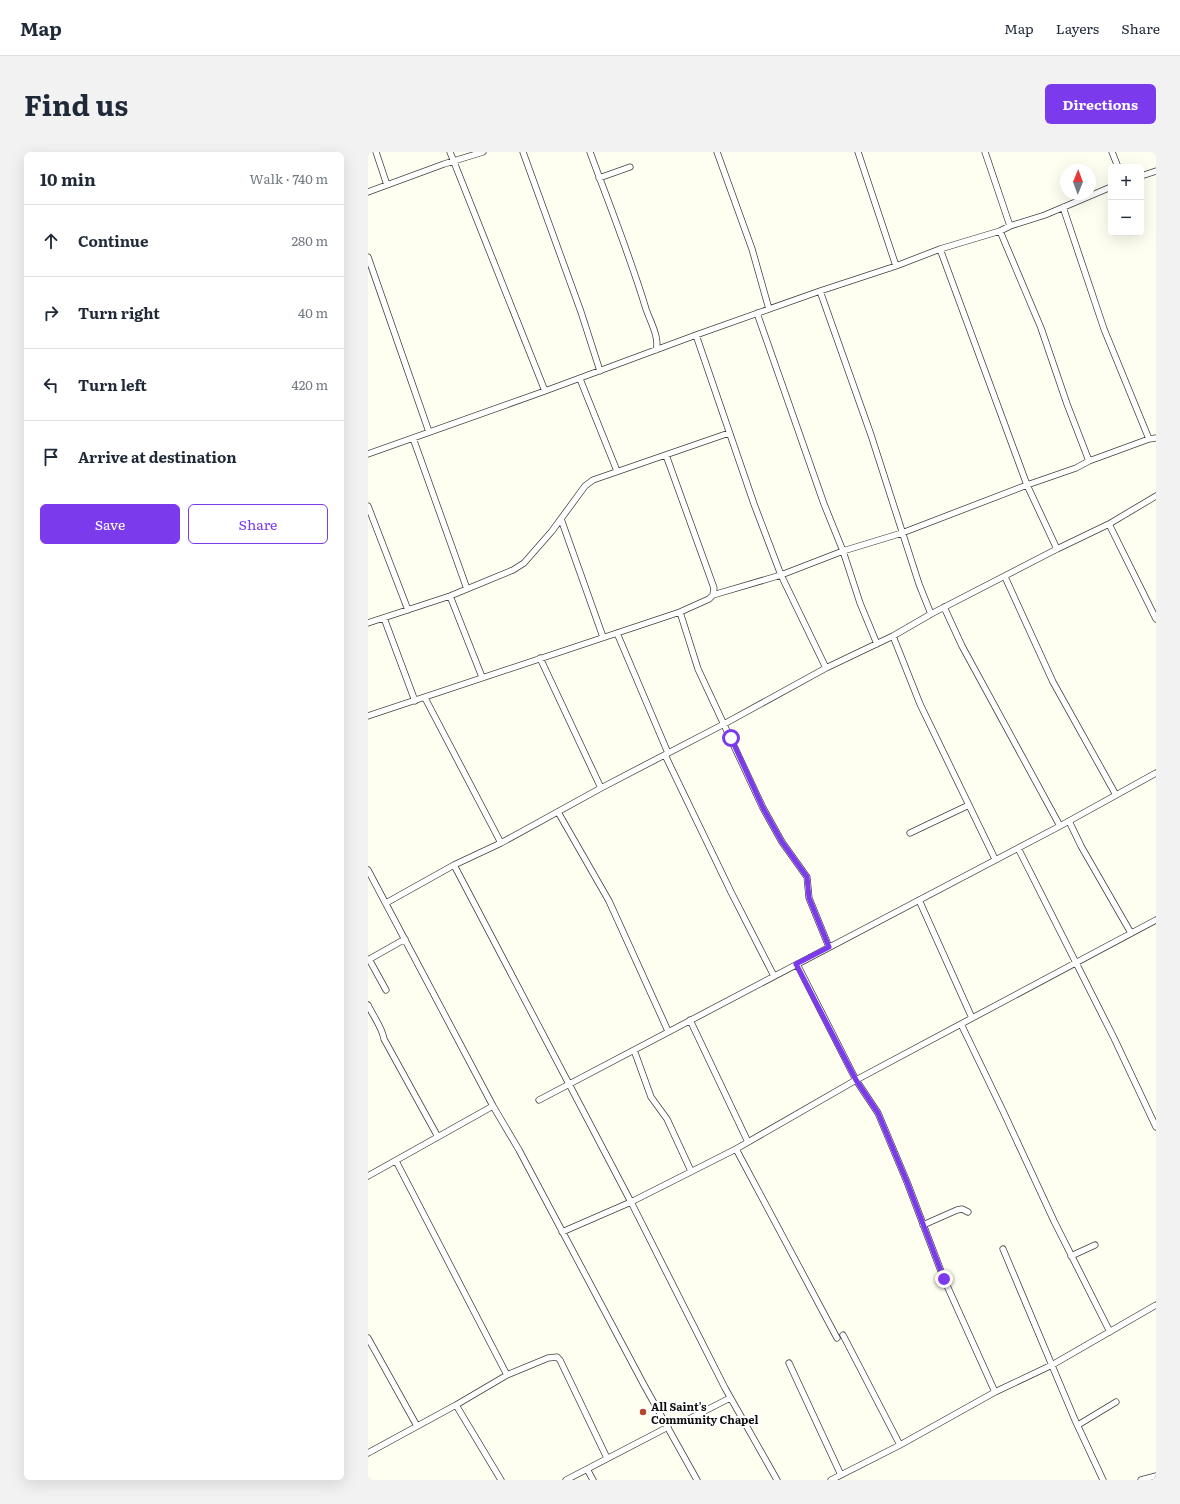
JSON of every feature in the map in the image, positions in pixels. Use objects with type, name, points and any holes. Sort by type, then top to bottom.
[{"type":"street","points":[[376,152],[387,185]]},
{"type":"street","points":[[450,152],[545,391]]},
{"type":"street","points":[[368,192],[483,152]]},
{"type":"street","points":[[523,152],[581,312],[600,371]]},
{"type":"street","points":[[590,152],[617,222],[656,336],[656,350]]},
{"type":"street","points":[[717,152],[752,249],[769,309]]},
{"type":"street","points":[[858,152],[896,266]]},
{"type":"street","points":[[984,152],[1010,226]]},
{"type":"street","points":[[1112,152],[1117,164]]},
{"type":"street","points":[[600,178],[630,166]]},
{"type":"street","points":[[1144,175],[1156,170]]},
{"type":"street","points":[[368,454],[580,379],[757,313],[896,266],[940,249],[1000,231],[1010,226],[1045,215],[1108,188]]},
{"type":"street","points":[[1063,207],[1104,329],[1149,439]]},
{"type":"street","points":[[1000,231],[1040,328],[1089,461]]},
{"type":"street","points":[[940,249],[1027,485],[1057,549]]},
{"type":"street","points":[[368,257],[429,432]]},
{"type":"street","points":[[820,291],[891,494],[919,584],[931,614]]},
{"type":"street","points":[[757,313],[824,504],[843,551],[860,603],[878,644]]},
{"type":"street","points":[[696,335],[729,433],[781,575],[826,668]]},
{"type":"street","points":[[580,379],[617,471]]},
{"type":"street","points":[[368,623],[450,596],[513,570],[524,563],[534,553],[585,486],[593,480],[729,433]]},
{"type":"street","points":[[412,438],[467,589]]},
{"type":"street","points":[[368,716],[680,612],[709,599],[713,595],[781,575],[843,551],[902,533],[1027,485],[1076,468],[1089,461],[1149,439],[1156,438]]},
{"type":"street","points":[[666,455],[714,588],[713,595]]},
{"type":"street","points":[[386,903],[454,865],[500,843],[826,668],[878,644],[944,607],[1109,524],[1156,496]]},
{"type":"street","points":[[368,506],[408,610]]},
{"type":"street","points":[[561,519],[604,637]]},
{"type":"street","points":[[1109,524],[1156,619]]},
{"type":"street","points":[[1004,577],[1053,682],[1116,795]]},
{"type":"street","points":[[450,596],[482,677]]},
{"type":"street","points":[[944,607],[962,646],[1060,826]]},
{"type":"street","points":[[680,612],[698,669],[763,808],[782,842],[807,877],[809,898],[829,947]]},
{"type":"street","points":[[384,618],[415,701]]},
{"type":"street","points":[[616,633],[667,754],[727,885],[774,976]]},
{"type":"street","points":[[893,636],[920,704],[995,859]]},
{"type":"street","points":[[540,658],[601,788]]},
{"type":"street","points":[[425,698],[500,843]]},
{"type":"street","points":[[539,1100],[1060,826],[1156,773]]},
{"type":"street","points":[[910,833],[969,805]]},
{"type":"street","points":[[558,812],[609,901],[668,1031]]},
{"type":"street","points":[[1069,821],[1081,846],[1131,933]]},
{"type":"street","points":[[1018,848],[1114,1038],[1156,1127]]},
{"type":"street","points":[[454,865],[631,1202],[730,1398],[777,1480]]},
{"type":"street","points":[[368,870],[493,1106],[519,1150],[697,1480]]},
{"type":"street","points":[[919,900],[972,1018]]},
{"type":"street","points":[[562,1232],[631,1202],[736,1149],[856,1080],[1156,920]]},
{"type":"street","points":[[386,990],[368,960],[405,939]]},
{"type":"street","points":[[796,964],[856,1080],[878,1113],[924,1225],[944,1279],[995,1392]]},
{"type":"street","points":[[368,1005],[383,1032],[384,1039],[438,1137]]},
{"type":"street","points":[[690,1020],[748,1142]]},
{"type":"street","points":[[961,1024],[1004,1111],[1054,1221],[1110,1332]]},
{"type":"street","points":[[634,1050],[651,1098],[667,1119],[691,1172]]},
{"type":"street","points":[[368,1176],[493,1106]]},
{"type":"street","points":[[736,1149],[900,1445]]},
{"type":"street","points":[[396,1161],[507,1375]]},
{"type":"street","points":[[924,1225],[957,1210],[962,1209],[968,1212]]},
{"type":"street","points":[[1071,1256],[1095,1245]]},
{"type":"street","points":[[1003,1249],[1103,1480]]},
{"type":"street","points":[[831,1480],[900,1445],[995,1392],[1052,1365],[1156,1306]]},
{"type":"street","points":[[368,1338],[417,1426]]},
{"type":"street","points":[[368,1453],[456,1405],[507,1375],[552,1357],[559,1358],[607,1458]]},
{"type":"street","points":[[789,1363],[842,1475]]},
{"type":"street","points":[[689,1419],[730,1398]]},
{"type":"street","points":[[1078,1425],[1116,1402]]},
{"type":"street","points":[[456,1405],[501,1480]]},
{"type":"street","points":[[566,1480],[668,1427]]},
{"type":"street","points":[[587,1469],[593,1480]]},
{"type":"street","points":[[1141,1480],[1156,1476]]},
{"type":"place","name":"All Saint's Community Chapel","points":[[643,1412]]},
{"type":"route","points":[[731,738],[763,808],[782,842],[807,877],[807,891],[809,898],[829,947],[796,964],[856,1080],[878,1113],[907,1182],[944,1279]]}]
